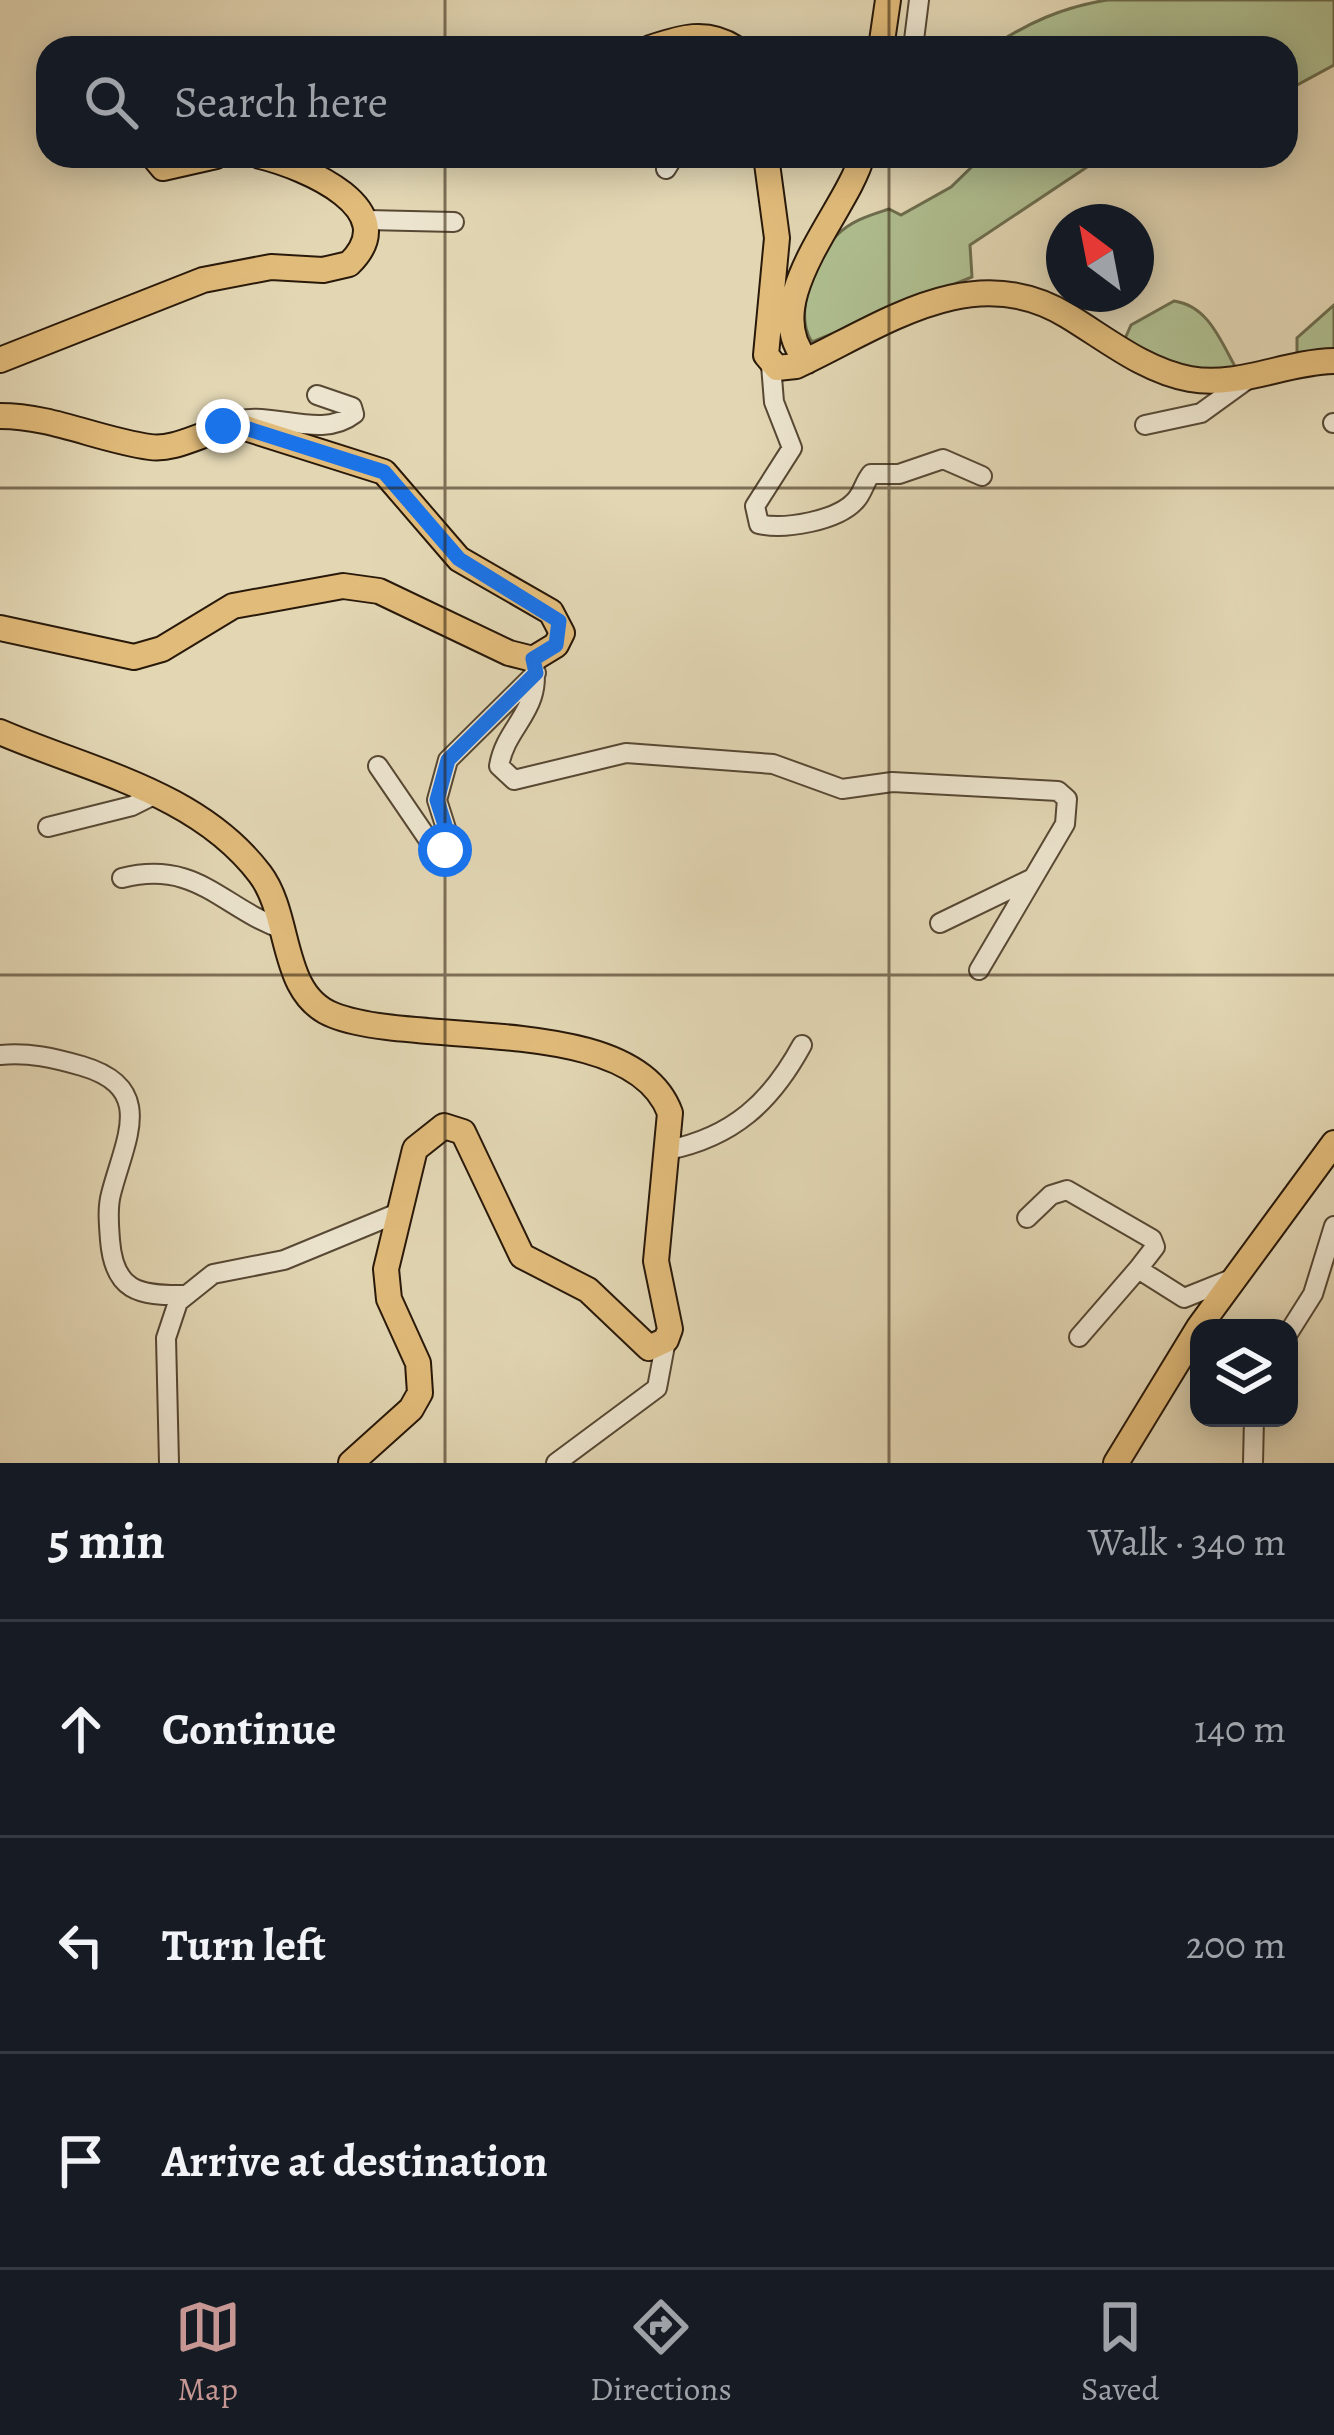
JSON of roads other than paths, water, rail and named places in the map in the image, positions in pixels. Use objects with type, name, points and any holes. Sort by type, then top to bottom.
[{"type":"main road","points":[[883,36],[888,0]]},
{"type":"main road","points":[[0,360],[203,280],[272,267],[342,268],[361,253],[369,234],[367,220],[340,190],[288,168]]},
{"type":"main road","points":[[768,168],[777,238],[766,349],[771,365],[789,369],[807,362],[928,302],[996,292],[1053,306],[1171,374],[1208,381],[1334,362]]},
{"type":"main road","points":[[807,362],[794,334],[799,283],[858,168]]},
{"type":"main road","points":[[0,416],[29,416],[151,447],[223,426],[242,427],[384,472],[459,559],[559,621],[556,645],[534,666],[379,591],[343,586],[233,605],[162,650],[134,657],[0,628]]},
{"type":"main road","points":[[0,732],[156,794],[211,824],[259,872],[285,930],[303,991],[334,1016],[386,1026],[537,1038],[645,1077],[662,1092],[670,1112],[656,1261],[670,1329],[666,1340],[649,1348],[588,1290],[522,1256],[463,1132],[453,1125],[430,1132],[416,1149],[386,1269],[389,1299],[418,1363],[420,1393],[411,1409],[351,1463]]},
{"type":"main road","points":[[1116,1463],[1156,1393],[1234,1278],[1334,1143]]},
{"type":"street","points":[[914,36],[919,0]]},
{"type":"street","points":[[367,220],[454,222]]},
{"type":"street","points":[[771,365],[774,403],[792,448],[755,506],[759,524],[772,527],[835,513],[851,506],[871,474],[912,471],[930,460],[943,459],[982,476]]},
{"type":"street","points":[[1145,424],[1201,413],[1254,374]]},
{"type":"street","points":[[223,426],[251,416],[316,425],[354,414],[352,407],[316,395]]},
{"type":"street","points":[[378,766],[434,848],[445,850],[450,841],[437,789],[448,760],[534,666]]},
{"type":"street","points":[[534,666],[529,712],[500,757],[500,766],[514,780],[626,753],[773,764],[842,789],[892,782],[1058,791],[1067,799],[1065,824],[979,970]]},
{"type":"street","points":[[48,826],[132,806],[156,794]]},
{"type":"street","points":[[122,878],[162,872],[185,876],[285,930]]},
{"type":"street","points":[[940,923],[1033,878]]},
{"type":"street","points":[[668,1150],[732,1129],[783,1080],[802,1045]]},
{"type":"street","points":[[0,1055],[44,1055],[104,1072],[118,1083],[130,1113],[129,1141],[110,1198],[112,1268],[120,1281],[155,1295],[185,1295]]},
{"type":"street","points":[[1027,1218],[1060,1191],[1079,1196],[1152,1239],[1155,1246],[1138,1269],[1079,1337]]},
{"type":"street","points":[[169,1463],[166,1338],[169,1318],[185,1295],[213,1274],[284,1261],[398,1213]]},
{"type":"street","points":[[1297,1319],[1313,1294],[1334,1226]]},
{"type":"street","points":[[1138,1269],[1184,1298],[1234,1278]]},
{"type":"street","points":[[556,1463],[657,1388],[666,1340]]},
{"type":"street","points":[[1253,1463],[1254,1427]]}]
